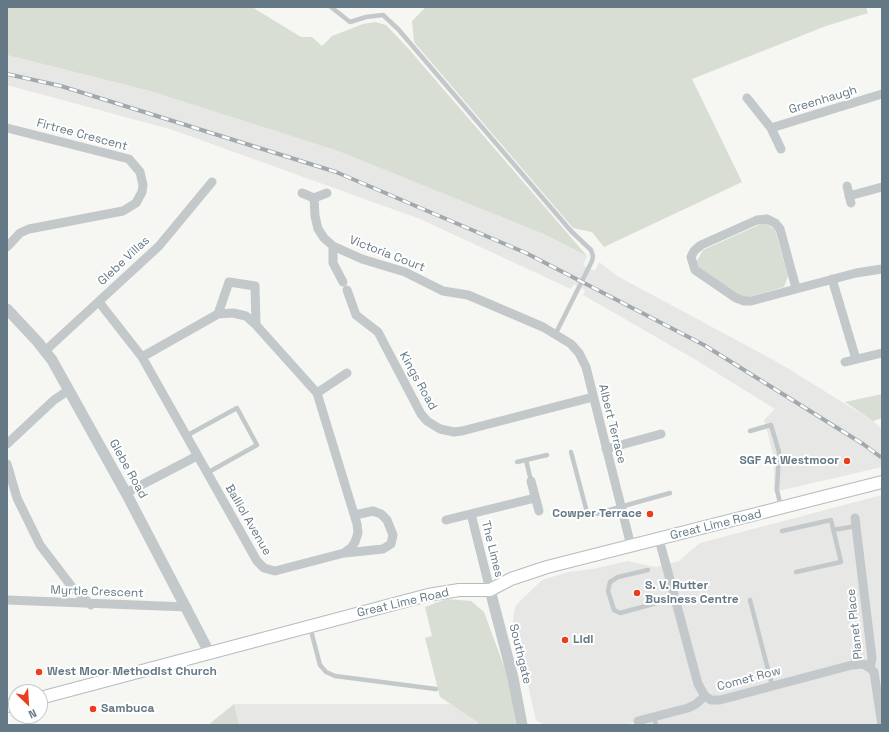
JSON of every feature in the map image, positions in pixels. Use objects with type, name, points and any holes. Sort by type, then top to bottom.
[{"type":"main road","name":"Great Lime Road","points":[[48,696],[210,654],[310,626],[445,592],[490,590],[526,573],[882,482]]},
{"type":"street","name":"Greenhaugh","points":[[771,128],[882,94]]},
{"type":"street","points":[[747,98],[771,128],[781,149]]},
{"type":"street","name":"Firtree Crescent","points":[[7,128],[128,159],[140,172],[143,185],[142,192],[136,203],[123,211],[28,229],[8,242]]},
{"type":"street","name":"Glebe Villas","points":[[46,350],[159,246],[212,182]]},
{"type":"street","points":[[847,186],[850,200],[882,187]]},
{"type":"street","points":[[302,193],[314,198],[327,193]]},
{"type":"street","name":"Victoria Court","points":[[314,198],[315,216],[318,229],[324,238],[333,246],[362,259],[405,272],[443,291],[468,295],[543,327]]},
{"type":"street","points":[[796,288],[780,229],[775,223],[767,219],[757,220],[701,244],[694,251],[691,257],[695,270],[740,300],[751,301],[832,279],[882,269]]},
{"type":"street","name":"Victoria Court","points":[[333,246],[333,263],[345,286]]},
{"type":"street","points":[[832,279],[856,359]]},
{"type":"street","points":[[218,314],[229,282],[255,286],[256,325]]},
{"type":"street","name":"Kings Road","points":[[345,286],[356,315],[378,332],[421,414],[427,421],[440,429],[454,432],[462,431],[593,397]]},
{"type":"street","points":[[99,302],[142,357],[186,436]]},
{"type":"street","name":"Glebe Road","points":[[8,311],[46,350],[126,493],[187,607],[210,654]]},
{"type":"street","points":[[142,357],[218,314],[233,313],[246,316],[256,325],[317,393],[355,515],[358,532],[356,542],[344,553]]},
{"type":"street","name":"Albert Terrace","points":[[543,327],[571,344],[581,357],[586,367],[631,546]]},
{"type":"street","points":[[845,362],[882,353]]},
{"type":"street","points":[[317,393],[347,373]]},
{"type":"street","points":[[7,444],[54,400],[69,390]]},
{"type":"street","points":[[606,449],[661,434]]},
{"type":"street","name":"Balliol Avenue","points":[[186,436],[257,561],[264,568],[275,571],[344,553],[383,549],[390,544],[393,535],[387,520],[382,514],[373,511],[355,515]]},
{"type":"street","points":[[126,493],[197,456]]},
{"type":"street","points":[[7,464],[17,498],[40,545],[72,587],[91,605]]},
{"type":"street","points":[[531,481],[538,511]]},
{"type":"street","name":"The Limes","points":[[446,520],[535,498]]},
{"type":"street","name":"The Limes","points":[[471,514],[490,590]]},
{"type":"street","name":"Planet Place","points":[[855,522],[872,658],[870,668],[875,676],[882,725]]},
{"type":"street","points":[[659,539],[698,684],[705,696]]},
{"type":"street","name":"Southgate","points":[[490,590],[513,678],[522,725]]},
{"type":"street","name":"Myrtle Crescent","points":[[7,600],[91,605],[187,607]]},
{"type":"street","name":"Comet Row","points":[[638,721],[655,721],[693,707],[705,696],[711,700],[720,700],[852,664],[863,664],[870,668]]},
{"type":"lane","points":[[331,7],[350,22],[366,17],[383,15],[398,29],[571,232],[591,250],[594,256],[592,261],[556,334]]},
{"type":"lane","points":[[186,436],[237,408],[257,445],[207,472]]},
{"type":"lane","points":[[750,431],[771,425],[778,452],[777,490],[782,508]]},
{"type":"lane","points":[[571,452],[588,516],[670,494]]},
{"type":"lane","points":[[517,462],[547,455]]},
{"type":"lane","points":[[526,460],[531,481]]},
{"type":"lane","points":[[782,531],[830,520],[840,562],[796,572]]},
{"type":"lane","points":[[833,530],[855,522]]},
{"type":"lane","points":[[648,570],[618,577],[610,582],[608,591],[614,610],[620,613],[675,598]]},
{"type":"lane","points":[[750,600],[772,685]]},
{"type":"lane","points":[[310,626],[320,664],[326,672],[335,676],[436,689]]},
{"type":"shaded area","points":[[7,7],[252,7],[301,37],[312,37],[322,46],[332,36],[363,24],[375,22],[386,25],[407,47],[587,256],[546,235],[338,151],[150,91],[7,55]]},
{"type":"shaded area","points":[[426,7],[866,7],[868,13],[826,26],[692,79],[742,182],[604,247],[592,232],[573,228],[414,42],[412,21]]},
{"type":"shaded area","points":[[7,55],[150,91],[338,151],[546,235],[587,256],[583,265],[595,271],[599,262],[619,277],[779,363],[873,421],[882,429],[882,467],[774,492],[774,457],[764,420],[775,409],[696,360],[583,295],[585,290],[574,284],[571,289],[420,219],[173,130],[7,85]]},
{"type":"shaded area","points":[[766,223],[775,230],[788,276],[784,287],[743,297],[737,295],[699,269],[697,261],[703,250]]},
{"type":"shaded area","points":[[882,394],[882,418],[873,421],[845,402]]},
{"type":"shaded area","points":[[882,495],[882,725],[636,725],[635,722],[624,725],[544,725],[536,720],[513,620],[516,605],[542,580],[568,572],[593,569],[627,561],[656,567],[679,561],[700,543]]},
{"type":"shaded area","points":[[446,599],[471,601],[484,612],[509,680],[516,725],[478,725],[478,722],[440,697],[425,638],[432,636],[425,607]]},
{"type":"shaded area","points":[[234,704],[489,704],[491,725],[239,725]]},
{"type":"shaded area","points":[[234,704],[239,725],[208,725]]},
{"type":"railway","points":[[7,74],[61,86],[336,172],[526,253],[704,345],[863,444],[882,458]]},
{"type":"place","name":"SGF At Westmoor","points":[[847,461]]},
{"type":"place","name":"Cowper Terrace","points":[[650,514]]},
{"type":"place","name":"S. V. Rutter Business Centre","points":[[637,593]]},
{"type":"place","name":"Lidl","points":[[565,640]]},
{"type":"place","name":"West Moor Methodist Church","points":[[39,672]]},
{"type":"place","name":"Sambuca","points":[[93,709]]}]
